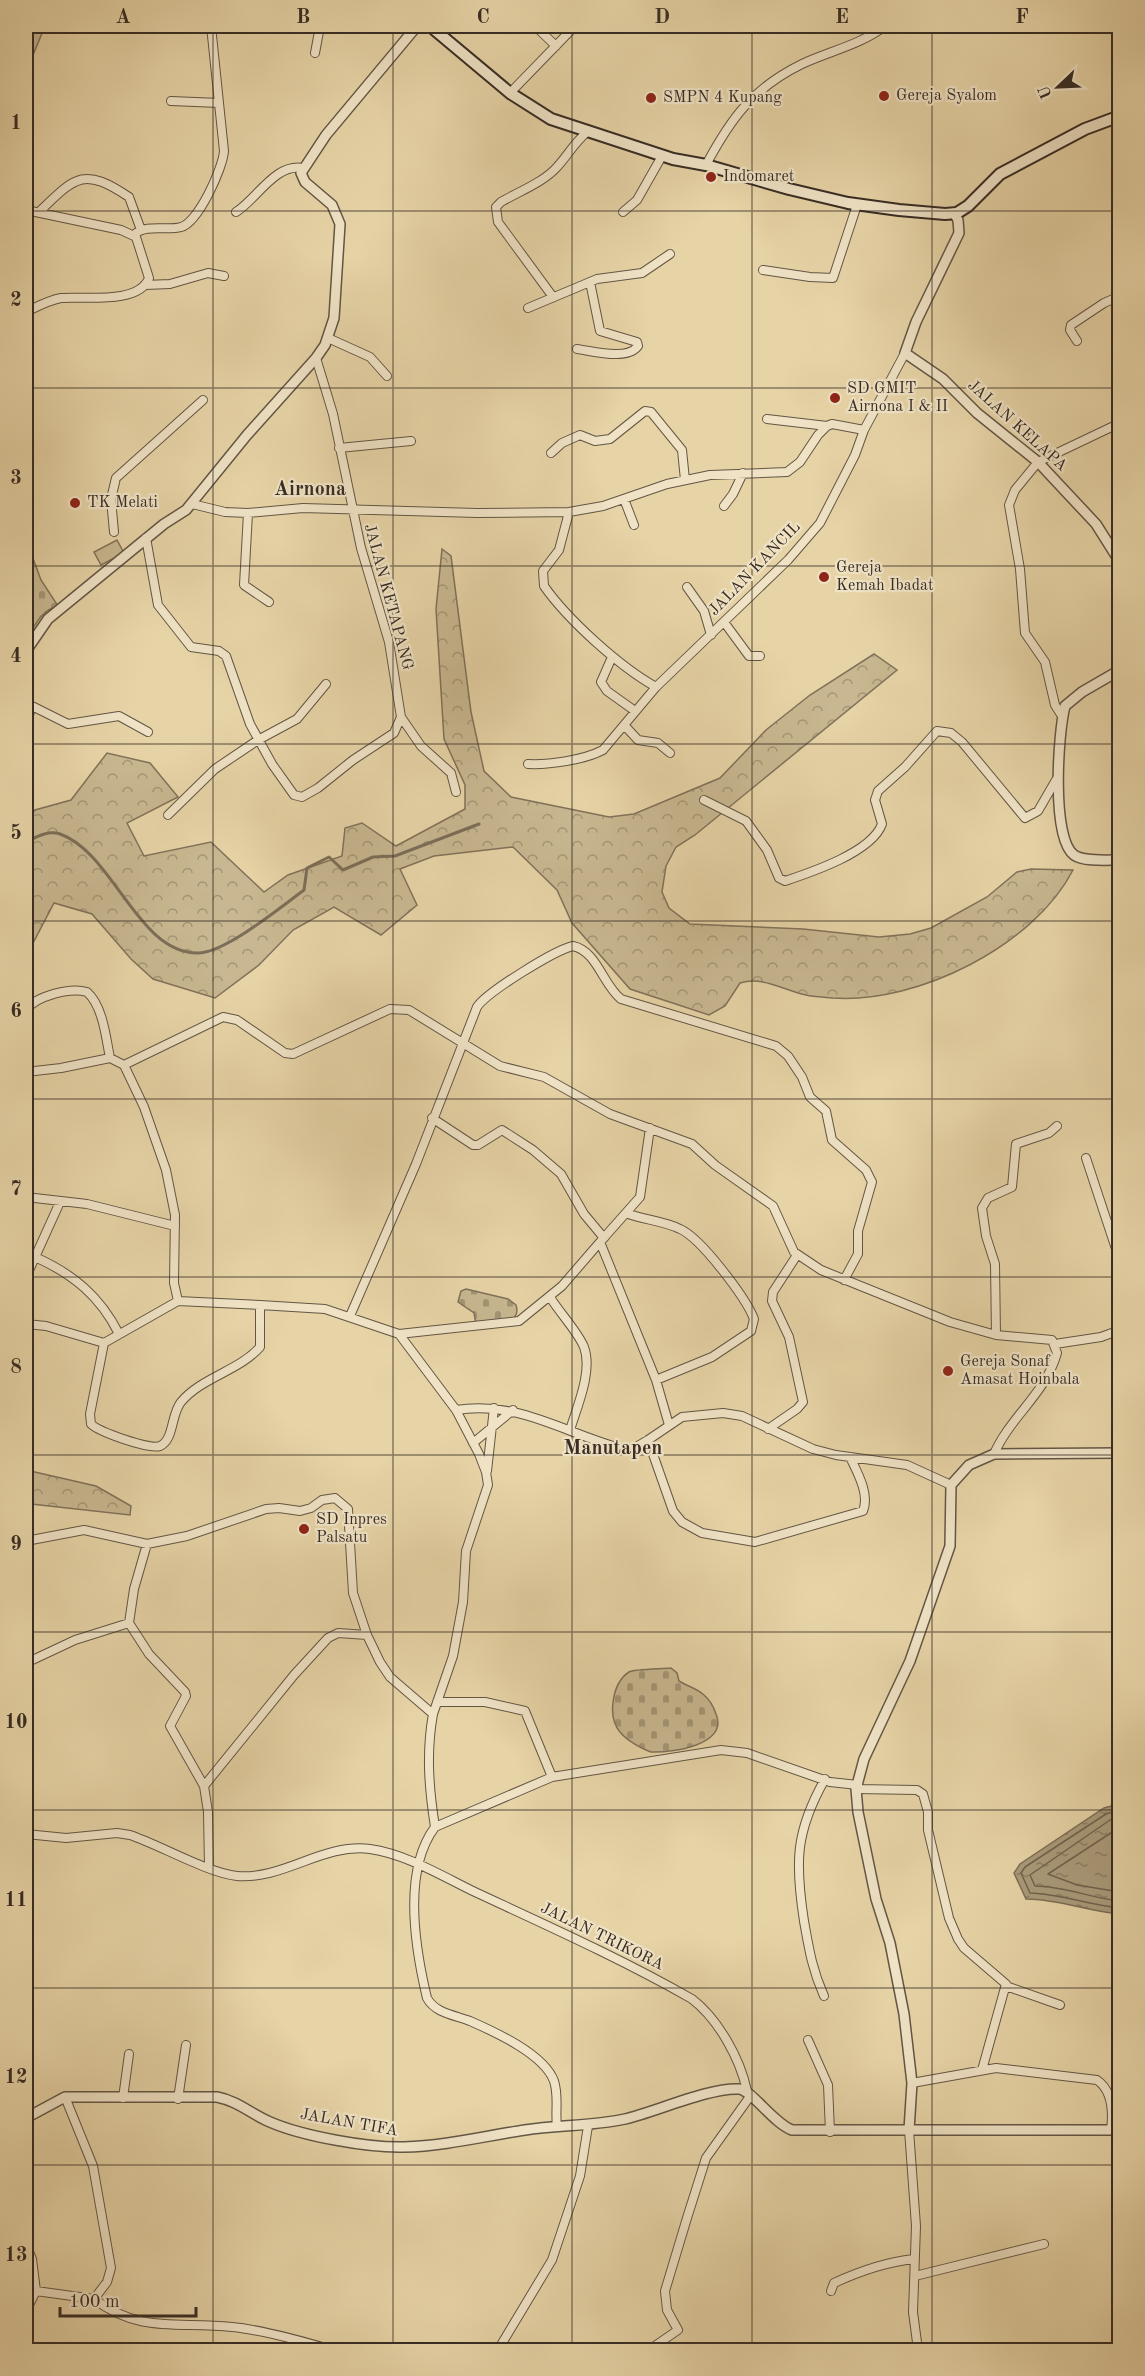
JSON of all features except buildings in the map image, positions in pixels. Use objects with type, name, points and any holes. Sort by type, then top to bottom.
[{"type":"main road","points":[[430,26],[510,93],[551,119],[662,156],[706,165],[789,189],[857,205],[954,213],[968,206],[1000,174],[1085,129],[1119,116]]},
{"type":"street","points":[[134,236],[141,230],[179,228],[188,224],[197,214],[224,156],[211,26]]},
{"type":"street","points":[[315,53],[320,26]]},
{"type":"street","points":[[26,651],[48,619],[146,538],[192,504],[247,435],[316,358],[328,338],[334,318],[340,219],[332,205],[302,179],[303,168],[345,111],[417,26]]},
{"type":"street","points":[[535,26],[556,46]]},
{"type":"street","points":[[510,93],[575,26]]},
{"type":"street","points":[[706,165],[737,112],[762,89],[802,64],[864,40],[885,26]]},
{"type":"street","points":[[171,101],[219,103]]},
{"type":"street","points":[[553,297],[498,222],[496,207],[557,168],[571,146],[588,131]]},
{"type":"street","points":[[623,212],[637,200],[662,156]]},
{"type":"street","points":[[236,212],[276,177],[297,167],[303,168]]},
{"type":"street","points":[[40,212],[66,186],[82,179],[98,179],[129,197],[141,230]]},
{"type":"street","points":[[763,270],[810,278],[833,278],[857,205]]},
{"type":"street","points":[[26,210],[121,230],[134,236],[148,278],[145,285]]},
{"type":"street","name":"JALAN KANCIL","points":[[528,764],[543,765],[593,755],[603,750],[656,687],[788,560],[820,524],[855,455],[864,430],[905,353],[916,322],[959,233],[958,220],[954,213]]},
{"type":"street","points":[[528,308],[590,282],[642,273],[670,254]]},
{"type":"street","points":[[26,312],[58,299],[110,298],[145,285],[170,285],[208,273],[224,276]]},
{"type":"street","points":[[577,349],[622,354],[635,350],[638,346],[637,342],[600,331],[590,282]]},
{"type":"street","points":[[1077,341],[1070,330],[1071,325],[1119,296]]},
{"type":"street","points":[[328,338],[370,357],[387,376]]},
{"type":"street","name":"JALAN KELAPA","points":[[905,353],[943,379],[977,413],[1038,462],[1095,524],[1119,562]]},
{"type":"street","name":"JALAN KETAPANG","points":[[316,358],[333,414],[351,508],[390,642],[401,717]]},
{"type":"street","points":[[114,532],[111,499],[116,478],[202,400]]},
{"type":"street","points":[[551,453],[562,443],[580,435],[595,441],[610,439],[645,411],[651,412],[682,450],[685,480]]},
{"type":"street","points":[[767,419],[826,426],[832,424],[864,430]]},
{"type":"street","points":[[1062,716],[1055,705],[1045,662],[1025,633],[1020,569],[1009,513],[1015,490],[1038,462],[1119,423]]},
{"type":"street","points":[[192,504],[225,512],[248,513],[303,508],[477,513],[569,512],[624,499],[685,480],[743,473],[787,472],[800,462],[826,426]]},
{"type":"street","points":[[339,448],[411,441]]},
{"type":"street","points":[[724,506],[734,494],[743,473]]},
{"type":"street","points":[[624,499],[634,525]]},
{"type":"street","points":[[569,512],[559,550],[543,571],[543,585],[612,657],[633,674],[656,687]]},
{"type":"street","points":[[248,513],[244,585],[269,602]]},
{"type":"street","points":[[146,538],[159,607],[191,647],[214,650],[226,656],[246,716],[258,740],[294,795],[302,796],[318,788],[353,759],[394,733],[401,717]]},
{"type":"street","points":[[687,588],[704,611],[711,635]]},
{"type":"street","points":[[724,622],[749,656],[760,656]]},
{"type":"street","points":[[612,657],[602,678],[603,687],[635,711]]},
{"type":"street","points":[[1119,670],[1071,699],[1065,706],[1056,780],[1063,835],[1072,854],[1078,857],[1119,860]]},
{"type":"street","points":[[168,815],[215,769],[258,740],[297,719],[326,684]]},
{"type":"street","points":[[26,728],[28,705],[68,724],[119,716],[148,732]]},
{"type":"street","points":[[401,717],[421,746],[451,773],[456,792]]},
{"type":"street","points":[[624,725],[638,740],[658,743],[670,753]]},
{"type":"street","points":[[704,800],[746,821],[767,850],[779,878],[786,881],[839,860],[877,833],[882,824],[875,800],[878,791],[905,767],[938,731],[951,733],[962,742],[1025,818],[1038,811],[1056,780]]},
{"type":"street","points":[[350,1316],[416,1164],[432,1118],[483,997],[555,953],[573,946],[587,952],[609,988],[621,999],[780,1048],[802,1077],[810,1097],[826,1111],[832,1140],[866,1170],[872,1182],[858,1231],[858,1254],[844,1280]]},
{"type":"street","points":[[26,1010],[31,1003],[53,996],[74,990],[87,992],[104,1028],[110,1058]]},
{"type":"street","points":[[124,1065],[215,1019],[227,1016],[246,1025],[290,1054],[316,1046],[364,1020],[397,1008],[414,1012],[463,1045],[500,1066],[544,1077],[610,1114],[692,1144],[715,1165],[762,1197],[777,1213],[789,1243],[797,1255],[844,1280],[950,1322],[996,1335],[1046,1337],[1055,1344],[1058,1353],[1048,1377],[1000,1440],[994,1454]]},
{"type":"street","points":[[26,1072],[61,1068],[110,1058],[124,1065],[144,1107],[166,1170],[175,1226],[174,1283],[178,1301]]},
{"type":"street","points":[[432,1118],[473,1145],[478,1145],[502,1130],[533,1150],[561,1174],[580,1209],[602,1240],[656,1380],[669,1425]]},
{"type":"street","points":[[996,1335],[993,1307],[995,1264],[982,1208],[988,1198],[1012,1186],[1016,1144],[1042,1136],[1056,1126]]},
{"type":"street","points":[[26,1324],[46,1326],[104,1343],[178,1301],[302,1305],[350,1316],[399,1334],[513,1324],[525,1318],[550,1297],[626,1213],[642,1191],[650,1128]]},
{"type":"street","points":[[1086,1158],[1114,1237],[1119,1261]]},
{"type":"street","points":[[26,1197],[87,1204],[175,1226]]},
{"type":"street","points":[[26,1277],[60,1202]]},
{"type":"street","points":[[626,1213],[679,1228],[694,1239],[737,1289],[754,1318],[751,1331],[722,1351],[656,1380]]},
{"type":"street","points":[[768,1429],[797,1409],[803,1402],[789,1337],[772,1301],[773,1292],[797,1255]]},
{"type":"street","points":[[35,1257],[61,1269],[85,1286],[105,1308],[119,1334]]},
{"type":"street","points":[[550,1297],[582,1343],[585,1353],[583,1382],[570,1430]]},
{"type":"street","points":[[104,1343],[90,1414],[91,1424],[147,1447],[157,1447],[167,1440],[175,1410],[186,1397],[248,1359],[260,1347],[262,1331],[260,1305]]},
{"type":"street","points":[[1055,1344],[1101,1337],[1119,1330]]},
{"type":"street","points":[[399,1334],[456,1410],[486,1472]]},
{"type":"street","points":[[456,1410],[494,1408],[513,1410],[623,1449],[636,1447],[682,1417],[723,1413],[742,1416],[813,1449],[907,1466],[951,1485]]},
{"type":"street","points":[[435,1827],[428,1769],[428,1742],[433,1714],[440,1700],[453,1656],[463,1602],[466,1551],[485,1498],[494,1408]]},
{"type":"street","points":[[473,1443],[513,1410]]},
{"type":"street","points":[[648,1440],[666,1494],[679,1518],[702,1533],[744,1542],[771,1538],[863,1511],[865,1500],[863,1489],[850,1457]]},
{"type":"street","points":[[918,2350],[913,2312],[916,2226],[909,2130],[912,2083],[904,2014],[890,1943],[876,1899],[858,1812],[857,1787],[864,1759],[910,1661],[950,1546],[951,1485],[969,1465],[994,1454],[1119,1453]]},
{"type":"street","points":[[26,1541],[84,1530],[147,1544],[187,1536],[252,1512],[279,1508],[300,1511],[311,1508],[322,1500],[335,1498],[348,1509],[353,1593],[367,1635],[390,1677],[433,1714]]},
{"type":"street","points":[[147,1544],[134,1589],[129,1623],[153,1659],[185,1692],[186,1696],[170,1726],[204,1786],[208,1812],[209,1868]]},
{"type":"street","points":[[26,1663],[75,1640],[129,1623]]},
{"type":"street","points":[[204,1786],[294,1675],[328,1638],[338,1633],[367,1635]]},
{"type":"street","points":[[426,1707],[440,1700],[485,1702],[525,1711],[552,1777]]},
{"type":"street","points":[[557,2127],[558,2094],[549,2071],[537,2058],[488,2030],[434,2008],[427,1998],[414,1922],[418,1865],[428,1837],[435,1827],[552,1777],[676,1756],[731,1750],[857,1787],[917,1790],[923,1794],[928,1812],[928,1830],[949,1918],[958,1939],[964,1948],[1002,1978],[1006,1986],[982,2070]]},
{"type":"street","points":[[824,1996],[808,1956],[797,1883],[804,1826],[811,1804],[825,1779]]},
{"type":"street","name":"JALAN TRIKORA","points":[[26,1834],[66,1838],[117,1833],[130,1835],[209,1868],[238,1876],[266,1873],[334,1851],[351,1849],[382,1851],[418,1865],[556,1929],[692,1999],[702,2007],[719,2029],[734,2056],[749,2093],[774,2120],[789,2129],[830,2132],[1115,2130]]},
{"type":"street","points":[[1006,1986],[1060,2005]]},
{"type":"street","points":[[808,2040],[828,2085],[830,2132]]},
{"type":"street","points":[[178,2099],[186,2045]]},
{"type":"street","points":[[123,2098],[129,2054]]},
{"type":"street","points":[[912,2083],[982,2070],[1009,2069],[1100,2081],[1112,2110],[1115,2130]]},
{"type":"street","name":"JALAN TIFA","points":[[26,2118],[65,2097],[178,2099],[203,2096],[228,2099],[281,2126],[386,2147],[438,2145],[557,2127],[588,2126],[626,2119],[726,2091],[749,2093]]},
{"type":"street","points":[[649,2350],[678,2330],[667,2310],[665,2291],[706,2158],[749,2093]]},
{"type":"street","points":[[65,2097],[93,2166],[110,2258],[107,2282],[94,2299]]},
{"type":"street","points":[[498,2350],[552,2260],[580,2176],[588,2126]]},
{"type":"street","points":[[915,2276],[1044,2244]]},
{"type":"street","points":[[26,2245],[32,2259],[36,2291],[26,2311]]},
{"type":"street","points":[[831,2291],[834,2283],[864,2270],[889,2262],[914,2259]]},
{"type":"street","points":[[36,2291],[94,2299],[123,2318],[141,2323],[236,2327],[332,2350]]},
{"type":"green space","points":[[26,26],[45,26],[26,72]]},
{"type":"green space","points":[[117,540],[124,553],[101,565],[94,552]]},
{"type":"green space","points":[[442,549],[451,556],[471,712],[484,771],[511,797],[609,817],[634,814],[720,778],[766,730],[810,695],[874,654],[897,670],[695,835],[676,847],[666,866],[662,892],[669,908],[690,924],[803,929],[879,937],[910,934],[931,928],[987,897],[1017,872],[1031,869],[1073,870],[1055,898],[1031,923],[970,965],[936,980],[900,991],[866,997],[833,998],[806,995],[765,982],[749,981],[740,983],[725,1006],[709,1015],[630,989],[572,923],[557,890],[513,847],[434,856],[400,869],[417,905],[381,935],[334,907],[293,930],[259,965],[215,998],[153,979],[131,959],[92,914],[54,903],[32,945],[26,950],[26,822],[35,810],[71,800],[107,753],[150,763],[178,797],[127,823],[144,856],[211,842],[264,892],[288,875],[342,856],[345,828],[362,823],[396,846],[465,809],[465,785],[444,739],[436,609]]},
{"type":"green space","points":[[31,553],[41,580],[58,606],[43,615],[26,639],[26,554]]},
{"type":"green space","points":[[466,1289],[508,1299],[516,1305],[516,1316],[510,1321],[476,1324],[474,1313],[458,1302],[461,1291]]},
{"type":"green space","points":[[26,1470],[96,1486],[131,1506],[130,1515],[31,1504],[26,1501]]},
{"type":"green space","points":[[671,1668],[677,1673],[679,1681],[699,1691],[708,1699],[712,1704],[718,1725],[707,1740],[696,1745],[672,1751],[651,1752],[620,1732],[614,1718],[613,1700],[623,1677],[629,1672]]},
{"type":"water","points":[[1119,1804],[1119,1914],[1050,1901],[1026,1899],[1014,1873],[1020,1864],[1104,1808]]},
{"type":"waterway","points":[[26,842],[42,835],[56,833],[79,845],[96,861],[142,921],[159,938],[178,949],[199,953],[224,945],[268,917],[304,890],[307,868],[329,857],[343,870],[373,857],[395,856],[479,824]]},
{"type":"place","name":"Gereja Syalom","points":[[884,96]]},
{"type":"place","name":"SMPN 4 Kupang","points":[[651,98]]},
{"type":"place","name":"Indomaret","points":[[711,177]]},
{"type":"place","name":"SD GMIT Airnona I & II","points":[[835,398]]},
{"type":"place","name":"TK Melati","points":[[75,503]]},
{"type":"place","name":"Gereja Kemah Ibadat","points":[[824,577]]},
{"type":"place","name":"Gereja Sonaf Amasat Hoinbala","points":[[948,1371]]},
{"type":"place","name":"SD Inpres Palsatu","points":[[304,1529]]},
{"type":"district","name":"Airnona","points":[[310,490]]},
{"type":"district","name":"Manutapen","points":[[613,1449]]}]
